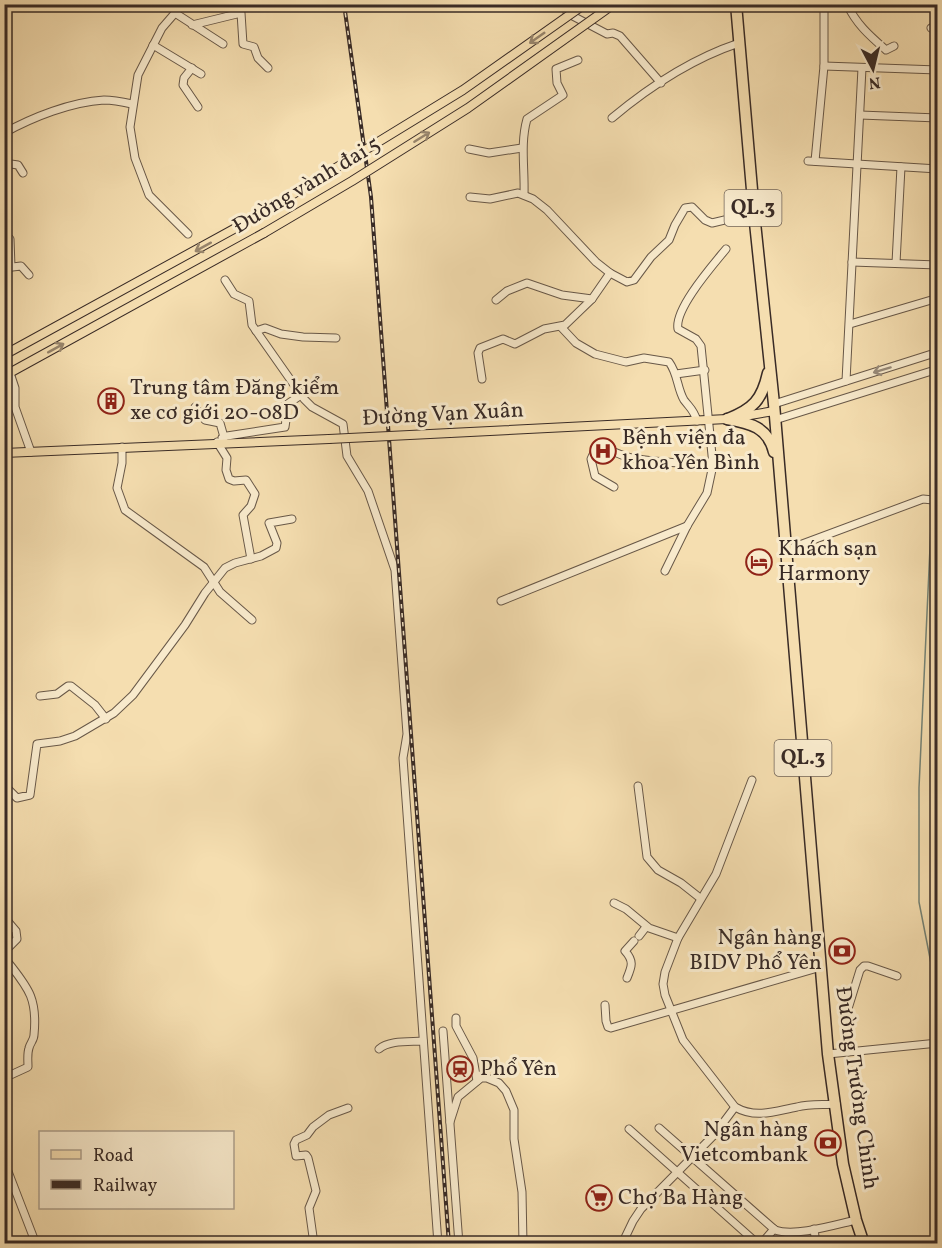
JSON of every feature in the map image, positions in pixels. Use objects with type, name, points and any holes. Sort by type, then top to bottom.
[{"type":"highway","name":"Đường Trường Chinh","points":[[736,4],[774,411],[828,1054],[843,1164],[864,1244]]},
{"type":"highway","points":[[727,419],[743,413],[756,402],[763,391],[769,363]]},
{"type":"highway","points":[[727,419],[748,423],[765,433],[772,446],[779,472]]},
{"type":"main road","name":"Đường vành đai 5","points":[[4,355],[254,218],[463,90],[585,4]]},
{"type":"main road","name":"Đường vành đai 5","points":[[8,376],[264,233],[352,181],[468,108],[614,4]]},
{"type":"main road","name":"Đường Vạn Xuân","points":[[4,453],[222,440],[329,439],[698,421],[727,419],[774,411]]},
{"type":"street","points":[[177,4],[175,13],[153,45],[138,75],[132,104],[132,140],[135,158],[149,195],[188,234]]},
{"type":"street","points":[[824,4],[824,66],[812,161],[938,169]]},
{"type":"street","points":[[847,4],[858,24],[874,40],[886,50],[894,46]]},
{"type":"street","points":[[566,12],[607,34],[613,33],[620,36],[661,83]]},
{"type":"street","points":[[175,13],[223,44]]},
{"type":"street","points":[[192,25],[241,13],[243,44],[254,47],[258,58],[268,68]]},
{"type":"street","points":[[612,118],[636,97],[717,50],[739,42]]},
{"type":"street","points":[[153,45],[201,74]]},
{"type":"street","points":[[524,195],[525,171],[522,148],[526,122],[530,115],[563,95],[557,83],[556,69],[578,60]]},
{"type":"street","points":[[824,66],[938,70]]},
{"type":"street","points":[[192,68],[184,78],[183,85],[198,107]]},
{"type":"street","points":[[846,381],[862,68]]},
{"type":"street","points":[[4,134],[17,126],[48,114],[89,102],[111,100],[132,104]]},
{"type":"street","points":[[860,115],[938,117]]},
{"type":"street","points":[[469,149],[489,153],[522,148]]},
{"type":"street","points":[[4,163],[18,165],[23,174]]},
{"type":"street","points":[[896,263],[901,167]]},
{"type":"street","points":[[470,197],[490,199],[518,193],[524,195],[548,210],[596,262],[627,282],[634,280],[651,257],[669,240],[681,213],[689,207],[695,208],[705,220],[712,223],[754,213]]},
{"type":"street","points":[[10,239],[8,268],[21,266],[29,275]]},
{"type":"street","points":[[665,571],[687,526],[707,493],[712,465],[705,369],[699,342],[678,329],[678,318],[705,274],[726,249]]},
{"type":"street","points":[[852,262],[938,265]]},
{"type":"street","points":[[482,379],[478,353],[480,348],[503,339],[512,343],[519,342],[544,329],[561,327],[592,298],[610,273]]},
{"type":"street","points":[[225,280],[234,294],[249,301],[251,322],[301,395],[312,407],[344,424],[347,456],[368,491],[395,570],[406,734],[403,758],[438,1244]]},
{"type":"street","points":[[496,300],[507,291],[527,282],[562,295],[592,298]]},
{"type":"street","points":[[850,324],[938,298]]},
{"type":"street","points":[[561,327],[584,350],[626,362],[644,358],[669,362],[676,374],[683,398],[693,409],[698,421]]},
{"type":"street","points":[[256,331],[267,329],[281,334],[303,337],[336,338]]},
{"type":"street","name":"Đường Vạn Xuân","points":[[774,411],[846,381],[938,352]]},
{"type":"street","points":[[676,374],[705,369]]},
{"type":"street","name":"Đường Vạn Xuân","points":[[774,411],[938,369]]},
{"type":"street","points":[[8,376],[15,388],[15,407],[31,452]]},
{"type":"street","points":[[222,440],[285,427],[283,407],[301,395]]},
{"type":"street","points":[[195,407],[205,420],[220,423],[229,479],[246,480],[255,494],[251,506],[243,515],[252,559]]},
{"type":"street","points":[[122,447],[122,463],[117,488],[125,510],[204,567],[220,592],[252,620]]},
{"type":"street","points":[[614,487],[595,476],[591,459],[596,448],[603,448],[629,458],[712,465]]},
{"type":"street","points":[[786,550],[923,499],[933,501]]},
{"type":"street","points":[[4,784],[16,798],[30,795],[36,744],[68,739],[106,719],[133,694],[214,582],[229,565],[261,556],[277,546],[269,523],[292,519]]},
{"type":"street","points":[[501,601],[687,526]]},
{"type":"street","points":[[40,696],[57,694],[71,686],[95,705],[106,719]]},
{"type":"street","points":[[752,780],[716,874],[678,938],[665,972],[663,984],[665,995],[683,1040],[735,1107],[746,1113],[764,1114],[806,1106],[836,1104]]},
{"type":"street","points":[[638,786],[647,856],[658,870],[681,883],[700,898]]},
{"type":"street","points":[[614,903],[626,909],[646,927],[678,938]]},
{"type":"street","points":[[4,917],[16,931],[17,939],[4,952]]},
{"type":"street","points":[[627,978],[633,966],[626,950],[646,927]]},
{"type":"street","points":[[4,957],[19,973],[31,992],[34,1035],[28,1051],[28,1067],[4,1078]]},
{"type":"street","points":[[848,1052],[847,1012],[860,970],[868,966],[897,976]]},
{"type":"street","points":[[606,1005],[606,1021],[611,1029],[821,967]]},
{"type":"street","points":[[456,1018],[456,1026],[473,1058],[477,1081]]},
{"type":"street","points":[[443,1030],[459,1244]]},
{"type":"street","points":[[379,1049],[382,1046],[398,1043],[423,1041]]},
{"type":"street","points":[[828,1054],[938,1043]]},
{"type":"street","points":[[450,1122],[458,1096],[477,1081],[487,1078],[499,1083],[512,1101],[522,1192],[523,1244]]},
{"type":"street","points":[[622,1244],[641,1209],[714,1135],[735,1107]]},
{"type":"street","points":[[314,1244],[309,1208],[316,1191],[308,1158],[306,1155],[296,1156],[294,1144],[329,1114],[348,1108]]},
{"type":"street","points":[[659,1128],[774,1228],[784,1232],[814,1229],[856,1220]]},
{"type":"street","points":[[629,1129],[759,1244],[774,1228]]},
{"type":"street","points":[[4,1161],[36,1244]]},
{"type":"street","points":[[814,1229],[816,1244]]},
{"type":"street","points":[[45,1244],[63,1244]]},
{"type":"waterway","points":[[932,496],[937,386]]},
{"type":"waterway","points":[[932,504],[919,788],[919,902],[938,999]]},
{"type":"railway","points":[[344,4],[371,197],[449,1244]]},
{"type":"place","name":"Trung tâm Đăng kiểm xe cơ giới 20-08D","points":[[111,401]]},
{"type":"place","name":"Bệnh viện đa khoa Yên Bình","points":[[603,451]]},
{"type":"place","name":"Khách sạn Harmony","points":[[759,562]]},
{"type":"place","name":"Ngân hàng BIDV Phổ Yên","points":[[842,951]]},
{"type":"place","name":"Phổ Yên","points":[[460,1069]]},
{"type":"place","name":"Ngân hàng Vietcombank","points":[[828,1143]]},
{"type":"place","name":"Chợ Ba Hàng","points":[[599,1198]]}]
